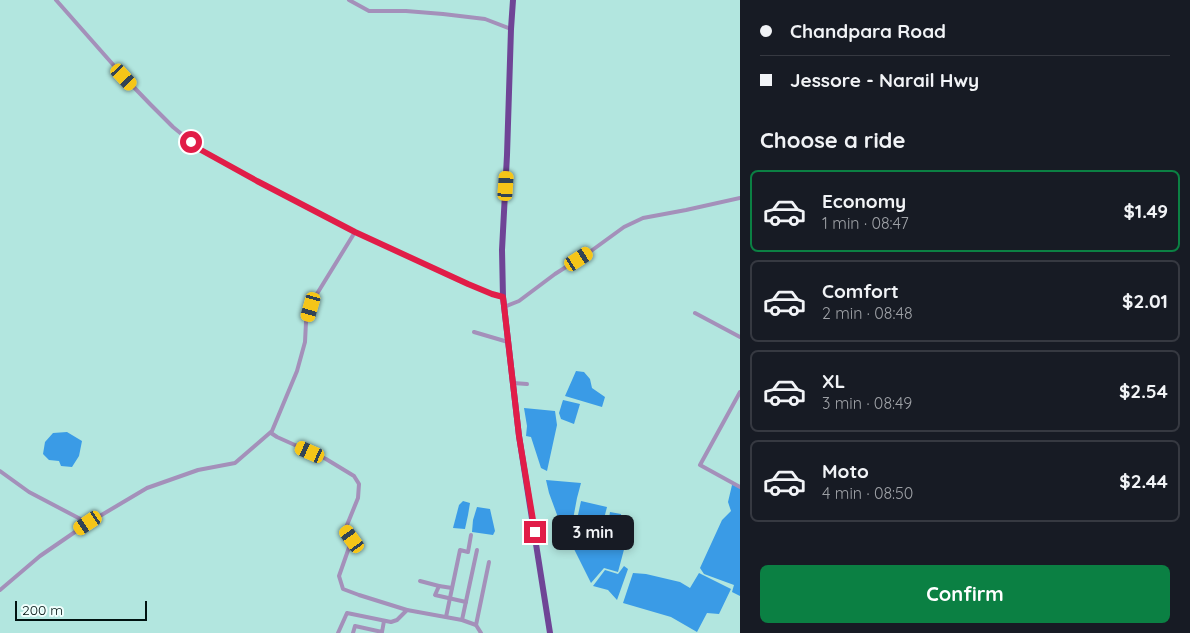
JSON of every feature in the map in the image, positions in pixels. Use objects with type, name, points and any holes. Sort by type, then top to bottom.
[{"type":"highway","points":[[513,0],[508,155],[502,250],[503,297],[519,436],[550,633]]},
{"type":"street","points":[[56,0],[150,104],[201,150],[355,232],[468,284],[503,297]]},
{"type":"street","points":[[349,0],[369,11],[406,11],[485,19],[511,29]]},
{"type":"street","points":[[504,307],[519,301],[624,227],[643,218],[740,198]]},
{"type":"street","points":[[0,590],[40,556],[88,523],[147,488],[198,470],[235,463],[272,432],[297,371],[304,342],[306,322],[313,302],[355,232]]},
{"type":"street","points":[[695,313],[740,337]]},
{"type":"street","points":[[474,332],[508,342]]},
{"type":"street","points":[[512,383],[527,384]]},
{"type":"street","points":[[740,392],[700,465],[740,487]]},
{"type":"street","points":[[271,433],[326,459],[354,476],[359,484],[358,498],[345,530],[352,539],[339,576],[343,589],[407,610],[462,620],[476,625],[481,633]]},
{"type":"street","points":[[0,471],[29,492],[88,523]]},
{"type":"street","points":[[446,617],[460,550],[468,552],[471,535]]},
{"type":"street","points":[[462,620],[477,550]]},
{"type":"street","points":[[476,625],[489,562]]},
{"type":"street","points":[[420,581],[452,588]]},
{"type":"street","points":[[439,586],[435,595],[466,602]]},
{"type":"street","points":[[338,633],[347,613],[391,622],[397,620],[407,610]]},
{"type":"street","points":[[353,633],[355,626],[367,631],[382,633],[384,621]]},
{"type":"water","points":[[576,371],[584,372],[590,379],[592,388],[605,397],[602,407],[565,396]]},
{"type":"water","points":[[563,400],[580,404],[574,424],[561,419],[559,413]]},
{"type":"water","points":[[524,408],[555,411],[557,425],[547,471],[541,468],[531,437],[526,436],[527,426]]},
{"type":"water","points":[[67,432],[82,441],[79,456],[72,467],[61,466],[59,461],[49,460],[43,454],[45,442],[53,433]]},
{"type":"water","points":[[546,480],[581,483],[571,530],[563,531]]},
{"type":"water","points":[[732,485],[740,486],[740,596],[732,592],[734,585],[704,574],[700,568],[722,520],[731,511],[728,502]]},
{"type":"water","points":[[463,501],[470,503],[465,529],[453,528],[459,505]]},
{"type":"water","points":[[581,501],[607,507],[600,534],[575,529]]},
{"type":"water","points":[[477,507],[490,509],[495,531],[493,535],[472,532]]},
{"type":"water","points":[[610,512],[621,514],[622,540],[606,537]]},
{"type":"water","points":[[566,533],[626,542],[618,572],[604,568],[591,583]]},
{"type":"water","points":[[624,566],[628,569],[617,600],[608,590],[593,586],[605,570],[618,574]]},
{"type":"water","points":[[633,573],[680,582],[690,588],[699,573],[731,589],[719,614],[707,613],[697,632],[671,617],[623,603]]},
{"type":"route","points":[[191,142],[201,150],[257,181],[355,232],[468,284],[503,297],[519,436],[535,532]]}]
